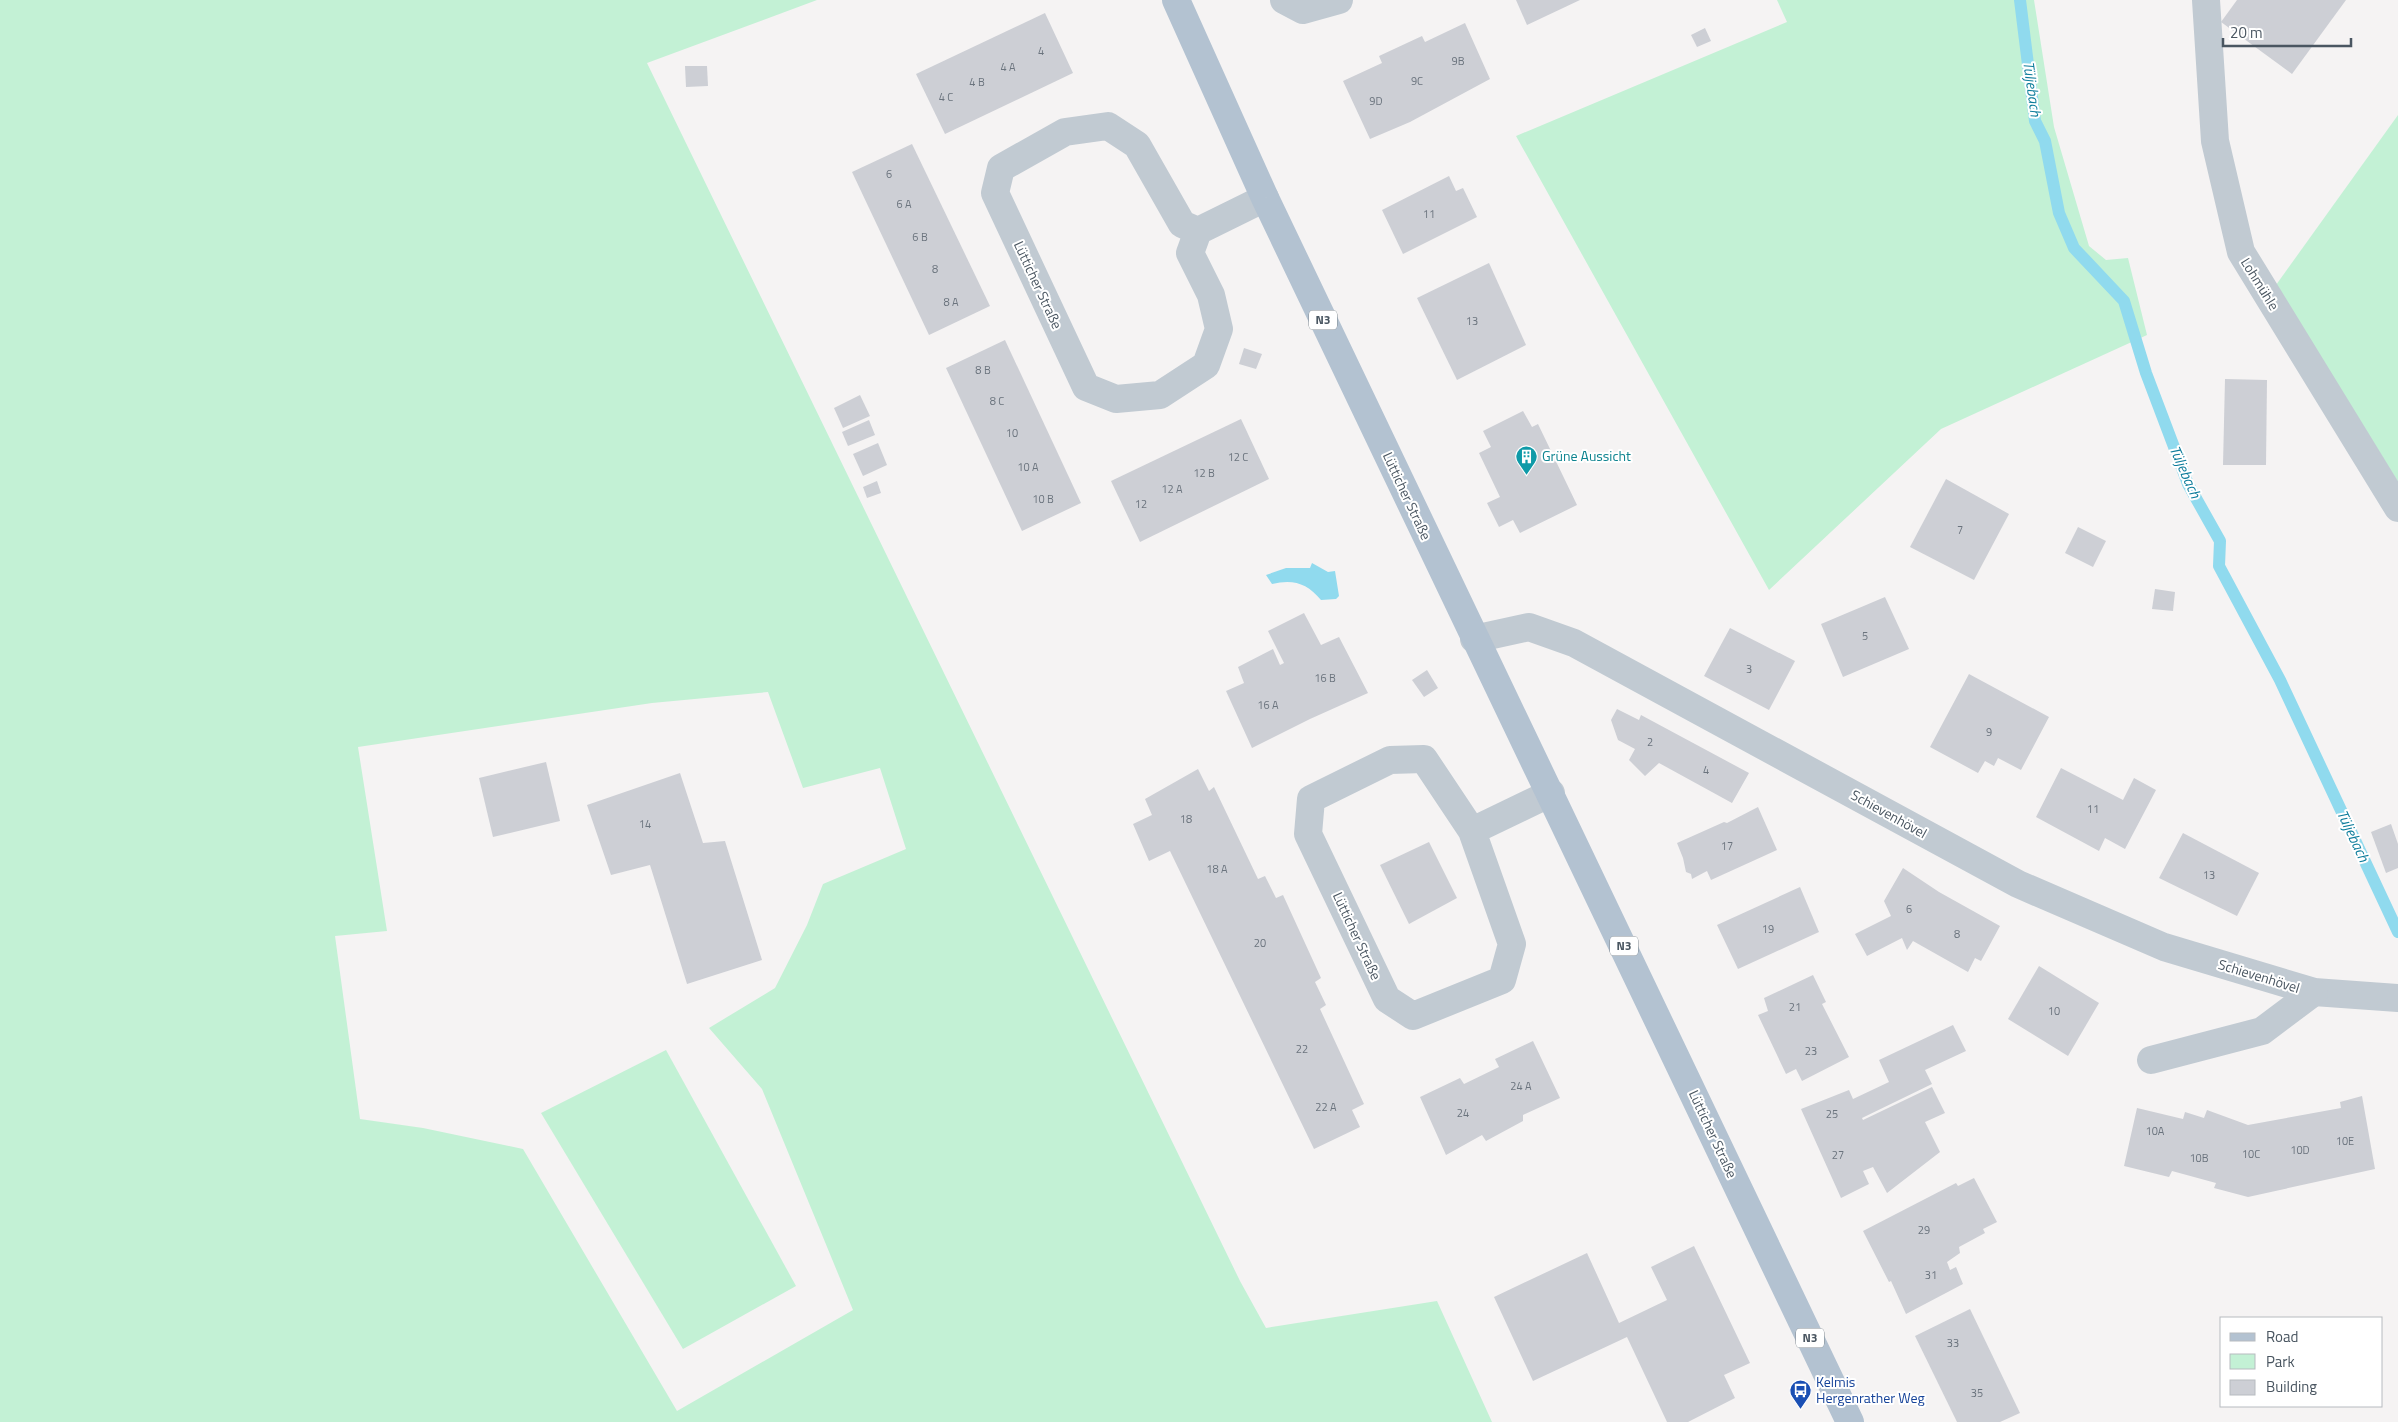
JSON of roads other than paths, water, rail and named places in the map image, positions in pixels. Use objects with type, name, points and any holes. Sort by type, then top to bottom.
[{"type":"main road","name":"Lütticher Straße","points":[[1176,0],[1266,198],[1474,639],[1551,793],[1850,1422]]},
{"type":"street","points":[[1284,0],[1303,10],[1339,0]]},
{"type":"street","name":"Lohmühle","points":[[2206,0],[2215,141],[2241,252],[2398,508]]},
{"type":"street","name":"Lütticher Straße","points":[[1108,126],[1137,145],[1182,224],[1198,231],[1190,253],[1212,295],[1219,330],[1206,365],[1160,395],[1116,399],[1086,387],[995,193],[1002,168],[1066,132],[1108,126]]},
{"type":"street","points":[[1198,231],[1266,198]]},
{"type":"street","name":"Schievenhövel","points":[[1474,639],[1529,627],[1574,642],[2018,884],[2164,947],[2314,992],[2398,998]]},
{"type":"street","name":"Lütticher Straße","points":[[1390,760],[1424,760],[1472,831],[1512,944],[1502,980],[1413,1016],[1387,999],[1308,834],[1311,799],[1390,760]]},
{"type":"street","points":[[1472,831],[1551,793]]},
{"type":"street","name":"Schievenhövel","points":[[2152,1060],[2262,1031],[2314,992]]},
{"type":"water","points":[[1312,563],[1328,572],[1335,571],[1339,596],[1336,599],[1321,600],[1305,586],[1293,582],[1272,584],[1266,575],[1286,568],[1310,568]]},
{"type":"waterway","name":"Tüljebach","points":[[2020,0],[2035,121],[2045,141],[2059,213],[2074,248],[2124,301],[2146,373],[2188,484],[2220,541],[2219,566],[2280,680],[2398,932]]},
{"type":"place","name":"Grüne Aussicht","points":[[1526,475]]},
{"type":"place","name":"Kelmis Hergenrather Weg","points":[[1800,1409]]}]
